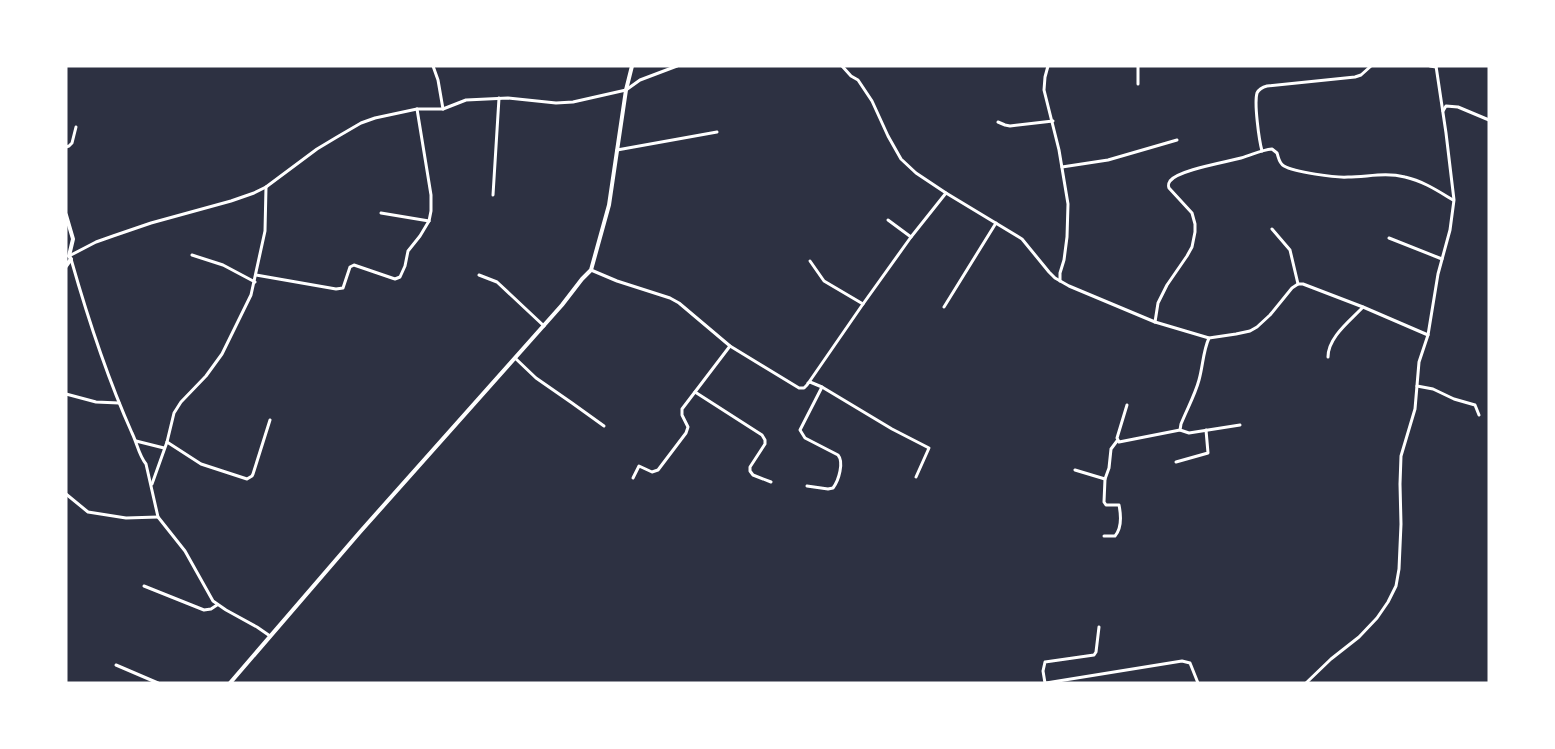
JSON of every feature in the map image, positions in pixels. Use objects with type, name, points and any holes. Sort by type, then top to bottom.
[{"type":"street","points":[[432,66],[438,80],[443,109]]},
{"type":"street","points":[[230,683],[342,552],[544,326],[582,279],[592,270],[609,205],[614,179],[616,150],[632,66]]},
{"type":"street","points":[[70,258],[96,242],[151,223],[231,202],[266,187],[317,149],[349,129],[375,118],[417,109],[443,109],[466,100],[519,98],[565,103],[626,90],[640,80],[677,66]]},
{"type":"street","points":[[842,66],[851,76],[858,80],[872,101],[888,136],[902,160],[916,173],[946,193],[1022,239],[1049,272],[1060,282],[1155,322],[1208,338],[1243,332],[1257,327],[1270,315],[1292,288],[1298,284],[1303,284],[1363,307],[1428,335]]},
{"type":"street","points":[[1048,66],[1044,90],[1060,150],[1068,204],[1068,227],[1060,282]]},
{"type":"street","points":[[1138,66],[1138,84]]},
{"type":"street","points":[[1262,151],[1257,107],[1257,94],[1260,89],[1267,86],[1355,77],[1362,75],[1372,66]]},
{"type":"street","points":[[1306,683],[1359,637],[1388,602],[1396,586],[1400,553],[1400,468],[1415,409],[1419,362],[1428,335],[1438,274],[1450,230],[1454,200],[1436,67],[1430,66]]},
{"type":"street","points":[[493,194],[499,98]]},
{"type":"street","points":[[1443,112],[1446,106],[1454,106],[1489,120]]},
{"type":"street","points":[[256,275],[340,289],[344,285],[350,267],[354,265],[392,278],[398,278],[402,274],[408,251],[429,221],[431,206],[431,195],[417,109]]},
{"type":"street","points":[[998,122],[1010,126],[1053,121]]},
{"type":"street","points":[[66,147],[71,145],[76,127]]},
{"type":"street","points":[[616,150],[717,132]]},
{"type":"street","points":[[1062,168],[1108,160],[1177,140]]},
{"type":"street","points":[[1155,322],[1158,303],[1167,284],[1192,247],[1195,232],[1192,213],[1169,188],[1169,182],[1180,175],[1272,149],[1278,153],[1279,161],[1284,166],[1295,171],[1340,177],[1387,174],[1404,176],[1423,183],[1454,200]]},
{"type":"street","points":[[151,484],[167,442],[174,413],[184,398],[206,376],[222,354],[248,301],[256,275],[265,231],[266,187]]},
{"type":"street","points":[[592,270],[617,281],[670,298],[679,303],[730,346],[799,388],[806,387],[911,237],[946,193]]},
{"type":"street","points":[[381,213],[429,221]]},
{"type":"street","points":[[66,215],[73,239],[70,258],[66,266]]},
{"type":"street","points":[[888,220],[911,237]]},
{"type":"street","points":[[944,307],[996,222]]},
{"type":"street","points":[[1272,229],[1290,250],[1298,284]]},
{"type":"street","points":[[1389,238],[1442,259]]},
{"type":"street","points":[[192,255],[223,265],[254,282]]},
{"type":"street","points":[[70,258],[94,335],[119,403],[136,441],[142,460],[146,464],[158,517],[185,551],[209,594],[217,604],[270,636]]},
{"type":"street","points":[[810,261],[824,281],[863,304]]},
{"type":"street","points":[[479,275],[497,282],[544,326]]},
{"type":"street","points":[[1328,357],[1329,346],[1334,337],[1363,307]]},
{"type":"street","points":[[1180,430],[1199,380],[1208,338]]},
{"type":"street","points":[[633,478],[639,466],[652,472],[658,470],[686,433],[688,427],[681,411],[730,346]]},
{"type":"street","points":[[514,358],[536,378],[604,426]]},
{"type":"street","points":[[807,384],[810,382],[822,387],[892,429],[929,448],[916,477]]},
{"type":"street","points":[[1417,386],[1433,389],[1454,399],[1475,405],[1479,415]]},
{"type":"street","points":[[807,486],[833,488],[841,462],[841,457],[838,454],[805,438],[800,430],[822,387]]},
{"type":"street","points":[[696,392],[762,435],[765,444],[750,466],[750,472],[771,482]]},
{"type":"street","points":[[66,394],[96,402],[119,403]]},
{"type":"street","points":[[1104,536],[1117,534],[1120,528],[1118,505],[1106,505],[1104,503],[1105,479],[1109,468],[1111,449],[1117,441],[1127,405]]},
{"type":"street","points":[[167,442],[201,464],[247,479],[253,474],[270,420]]},
{"type":"street","points":[[1117,441],[1120,442],[1180,430],[1189,433],[1240,425]]},
{"type":"street","points":[[1176,462],[1208,453],[1206,430]]},
{"type":"street","points":[[136,441],[165,448]]},
{"type":"street","points":[[1075,470],[1105,479]]},
{"type":"street","points":[[66,494],[88,512],[126,518],[158,517]]},
{"type":"street","points":[[144,586],[204,610],[211,610],[217,604]]},
{"type":"street","points":[[1099,627],[1094,655],[1045,662],[1043,671],[1046,683],[1182,661],[1190,663],[1198,683]]},
{"type":"street","points":[[116,665],[158,683]]}]
